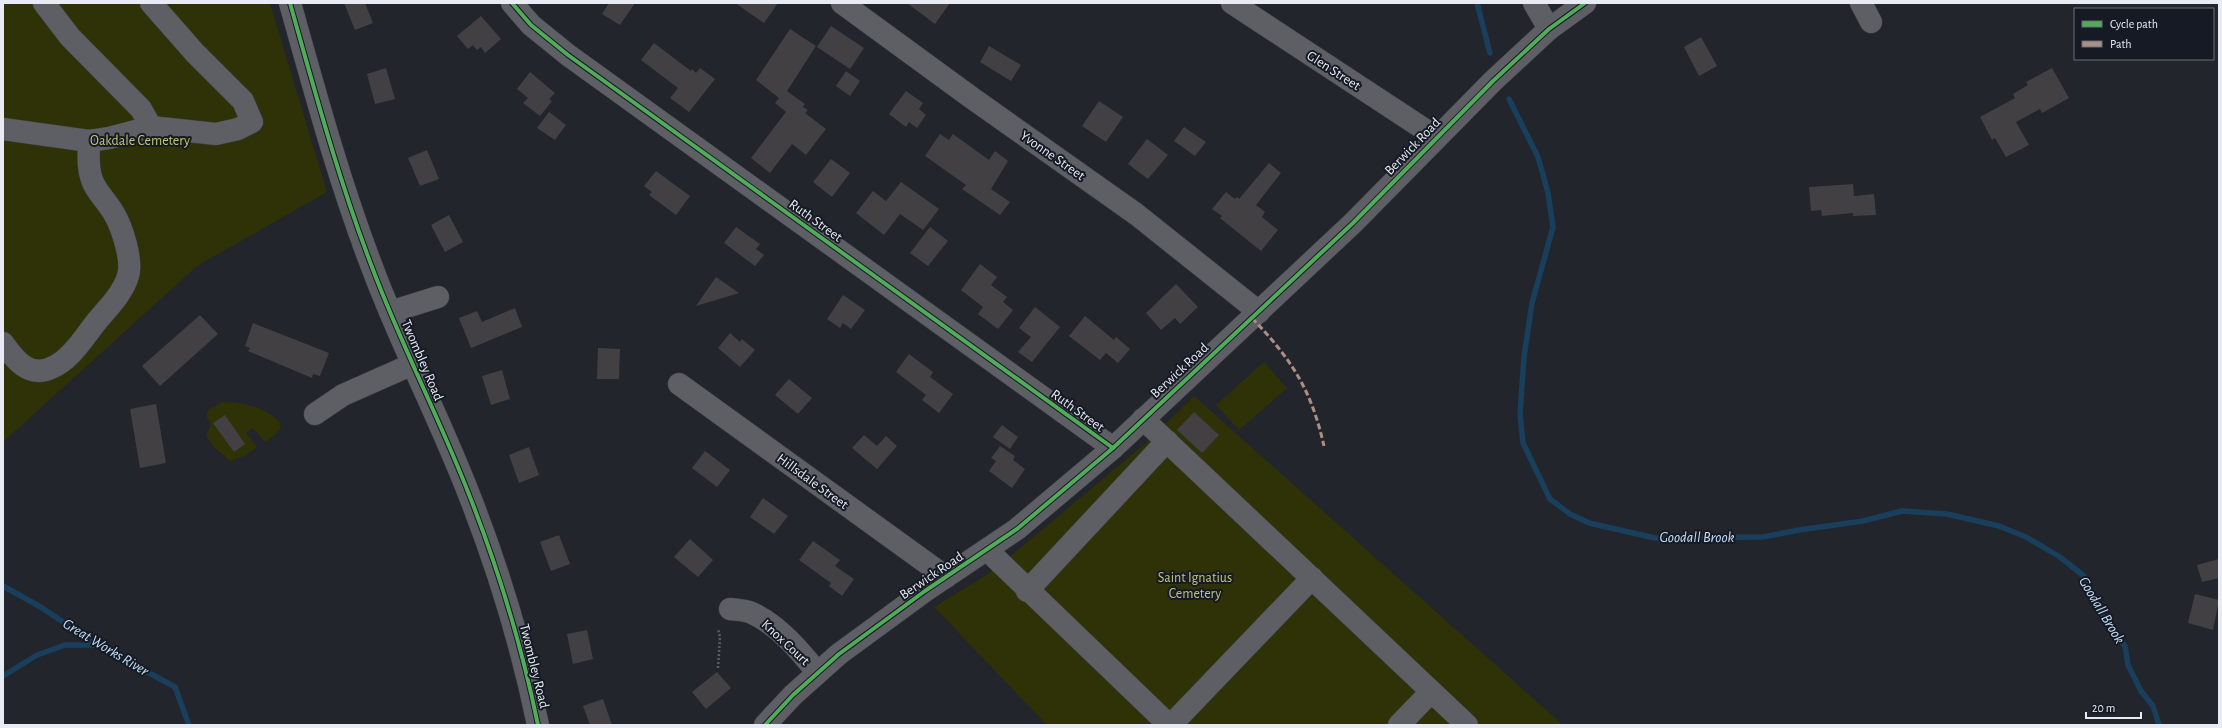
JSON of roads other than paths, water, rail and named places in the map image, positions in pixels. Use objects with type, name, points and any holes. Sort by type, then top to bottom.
[{"type":"street","points":[[44,3],[70,37],[141,109],[151,127]]},
{"type":"street","points":[[3,130],[89,141],[109,138],[151,127],[216,134],[238,129],[252,122],[243,101],[195,53],[151,3]]},
{"type":"street","name":"Twombley Road","points":[[290,3],[353,214],[390,312],[470,497],[499,577],[515,630],[538,725]]},
{"type":"street","name":"Ruth Street","points":[[512,3],[531,25],[568,55],[1112,448]]},
{"type":"street","name":"Yvonne Street","points":[[842,3],[1136,214],[1259,312]]},
{"type":"street","name":"Glen Street","points":[[1232,3],[1436,137]]},
{"type":"street","points":[[1534,3],[1548,30]]},
{"type":"street","name":"Berwick Road","points":[[765,725],[817,672],[870,631],[987,550],[1046,506],[1112,448],[1353,223],[1436,137],[1493,81],[1548,30],[1584,3]]},
{"type":"street","points":[[1861,3],[1871,22]]},
{"type":"street","points":[[3,343],[13,358],[30,370],[46,370],[58,365],[71,352],[122,290],[128,276],[129,263],[122,232],[114,213],[92,181],[88,166],[89,141]]},
{"type":"street","points":[[390,312],[438,296]]},
{"type":"street","points":[[315,414],[343,395],[413,364]]},
{"type":"street","name":"Hillsdale Street","points":[[679,384],[946,577]]},
{"type":"street","points":[[1143,420],[1467,725]]},
{"type":"street","points":[[1027,591],[1167,441]]},
{"type":"street","points":[[987,550],[1027,591],[1170,725],[1312,578]]},
{"type":"street","name":"Knox Court","points":[[730,609],[747,611],[761,618],[793,645],[817,672]]},
{"type":"street","points":[[1399,725],[1431,692]]},
{"type":"waterway","name":"Goodall Brook","points":[[1477,3],[1490,53]]},
{"type":"waterway","name":"Goodall Brook","points":[[1509,99],[1538,157],[1548,193],[1553,227],[1532,303],[1524,357],[1520,414],[1523,443],[1550,499],[1570,514],[1589,523],[1655,538],[1763,537],[1799,530],[1863,521],[1902,511],[1947,514],[1999,526],[2026,537],[2060,557],[2084,576],[2099,610],[2125,646],[2128,665],[2141,691],[2153,706],[2159,725]]},
{"type":"waterway","name":"Great Works River","points":[[3,586],[39,606],[98,645],[175,687],[189,725]]},
{"type":"waterway","points":[[3,676],[37,655],[65,645],[97,645]]},
{"type":"park label","name":"Oakdale Cemetery","points":[[140,140]]},
{"type":"park label","name":"Saint Ignatius Cemetery","points":[[1195,586]]}]
